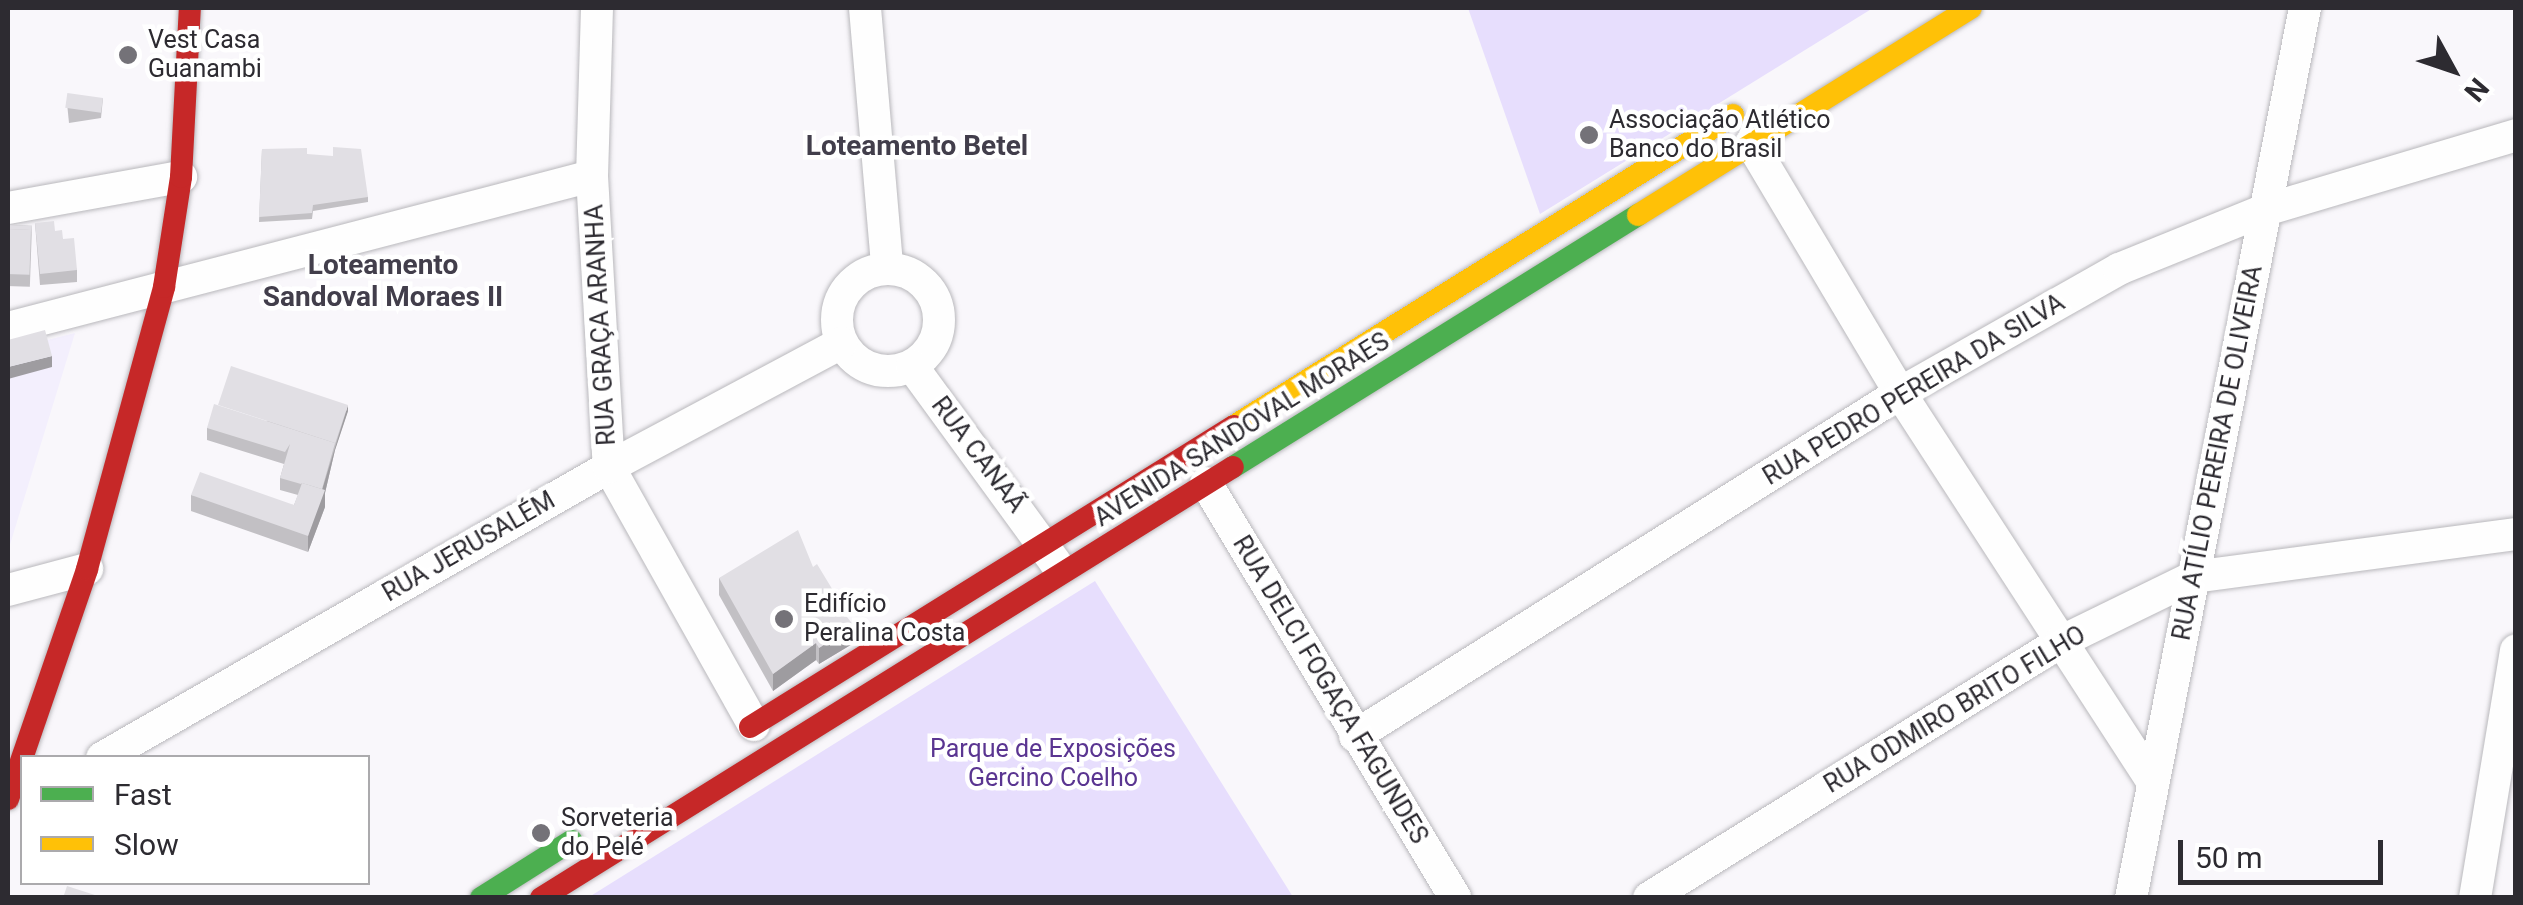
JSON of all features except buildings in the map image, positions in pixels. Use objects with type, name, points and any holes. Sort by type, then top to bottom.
[{"type":"main road","points":[[23,755],[86,570],[164,287],[181,177],[190,8]]},
{"type":"main road","name":"AVENIDA SANDOVAL MORAES","points":[[540,898],[676,801],[1063,574],[1970,8]]},
{"type":"main road","name":"AVENIDA SANDOVAL MORAES","points":[[724,744],[1759,99]]},
{"type":"main road","points":[[1524,247],[1543,276]]},
{"type":"main road","points":[[8,799],[20,764]]},
{"type":"main road","points":[[481,898],[598,824]]},
{"type":"street","name":"RUA GRAÇA ARANHA","points":[[596,8],[592,176],[609,467],[754,725]]},
{"type":"street","points":[[865,8],[887,266]]},
{"type":"street","name":"RUA ATÍLIO PEREIRA DE OLIVEIRA","points":[[2131,898],[2305,8]]},
{"type":"street","name":"RUA PEDRO PEREIRA DA SILVA","points":[[1355,736],[1900,392],[2120,269],[2265,210],[2516,135]]},
{"type":"street","points":[[1750,143],[1900,392],[2153,783]]},
{"type":"street","points":[[8,328],[592,176]]},
{"type":"street","points":[[8,208],[181,177]]},
{"type":"street","points":[[887,266],[920,278],[939,306],[936,341],[912,366],[885,372],[859,364],[841,343],[836,309],[855,278],[887,266]]},
{"type":"street","name":"RUA JERUSALÉM","points":[[107,755],[609,467],[841,343]]},
{"type":"street","name":"RUA CANAÃ","points":[[912,366],[1063,574]]},
{"type":"street","name":"RUA DELCI FOGAÇA FAGUNDES","points":[[1206,483],[1454,898]]},
{"type":"street","name":"RUA ODMIRO BRITO FILHO","points":[[1650,898],[2060,642],[2194,578],[2516,534]]},
{"type":"street","points":[[8,590],[86,570]]},
{"type":"street","points":[[2475,898],[2516,650]]},
{"type":"shaded area","points":[[75,333],[8,551],[8,350]]},
{"type":"green space","name":"Associação Atlético Banco do Brasil","points":[[1468,8],[1873,8],[1540,214]]},
{"type":"green space","name":"Parque de Exposições Gercino Coelho","points":[[1095,581],[1293,897],[589,897]]},
{"type":"traffic: fast","points":[[1233,467],[1638,215]]},
{"type":"traffic: fast","points":[[481,898],[571,841]]},
{"type":"traffic: slow","points":[[1638,215],[1971,8]]},
{"type":"traffic: slow","points":[[1234,426],[1733,115]]},
{"type":"traffic: jam","points":[[23,755],[87,569],[164,287],[181,177],[190,8]]},
{"type":"traffic: jam","points":[[750,727],[1234,426]]},
{"type":"traffic: jam","points":[[541,898],[1233,467]]},
{"type":"traffic: jam","points":[[8,799],[20,764]]},
{"type":"place","name":"Vest Casa Guanambi","points":[[128,55]]},
{"type":"place","name":"Associação Atlético Banco do Brasil","points":[[1589,135]]},
{"type":"place","name":"Edifício Peralina Costa","points":[[784,619]]},
{"type":"place","name":"Sorveteria do Pelé","points":[[541,833]]},
{"type":"district","name":"Loteamento Betel","points":[[917,146]]},
{"type":"district","name":"Loteamento Sandoval Moraes II","points":[[383,281]]}]
